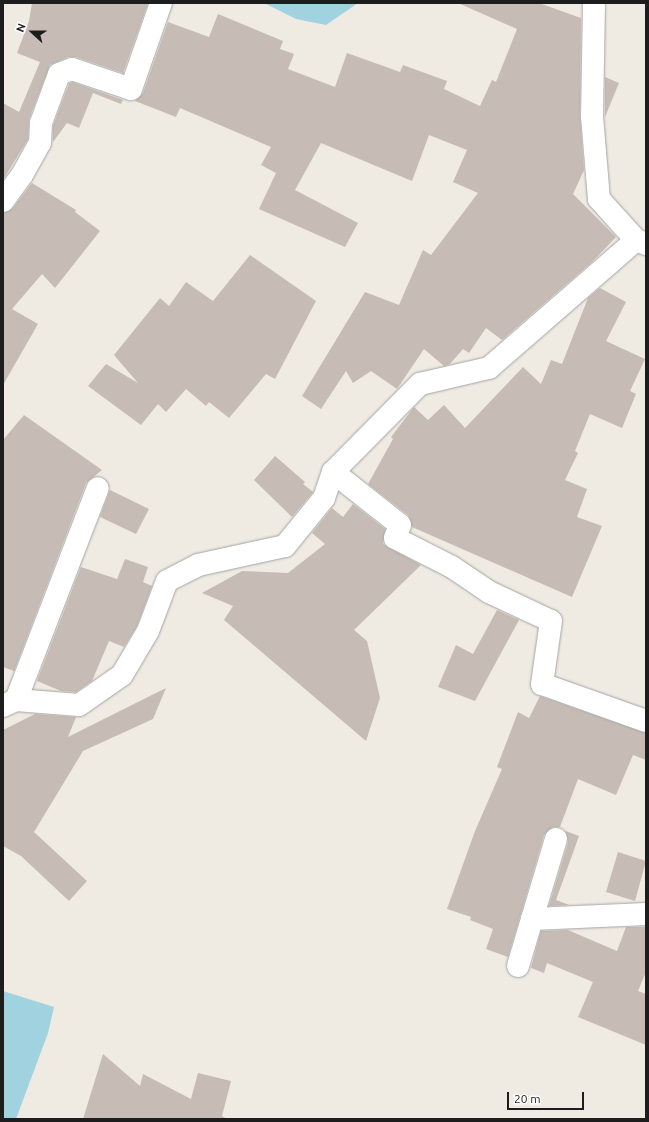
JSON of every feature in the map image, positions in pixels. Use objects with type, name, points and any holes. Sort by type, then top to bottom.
[{"type":"street","points":[[3,200],[22,175],[40,143],[41,123],[60,74],[72,68],[131,89],[161,3]]},
{"type":"street","points":[[98,488],[10,703],[79,705],[122,675],[148,631],[167,581],[198,565],[285,546],[324,498],[333,472],[420,384],[489,368],[641,242],[599,198],[592,116],[594,3]]},
{"type":"street","points":[[333,472],[400,525],[394,538],[452,567],[489,592],[551,621],[542,684],[646,721]]},
{"type":"street","points":[[518,966],[556,839]]},
{"type":"street","points":[[532,919],[646,914]]},
{"type":"water","points":[[264,3],[358,3],[326,25],[296,19]]},
{"type":"water","points":[[3,991],[54,1007],[48,1033],[16,1119],[3,1119]]},
{"type":"building","points":[[32,3],[148,3],[123,73],[76,57],[68,57],[50,65],[29,119],[28,139],[3,180],[3,103],[19,112],[40,62],[17,53],[29,21]]},
{"type":"building","points":[[458,3],[539,3],[581,18],[580,116],[584,170],[573,194],[616,237],[593,261],[502,340],[486,328],[469,353],[463,349],[450,364],[444,366],[424,349],[397,389],[371,371],[353,383],[346,371],[321,409],[302,396],[365,292],[399,305],[423,250],[431,255],[478,193],[453,182],[467,150],[429,135],[412,181],[321,143],[295,190],[358,223],[345,247],[259,209],[276,173],[261,165],[271,147],[180,108],[176,117],[135,101],[143,93],[168,22],[209,37],[218,14],[283,41],[280,49],[294,54],[288,69],[335,87],[347,53],[400,72],[403,65],[447,81],[444,89],[480,106],[492,80],[496,82],[517,29]]},
{"type":"building","points":[[605,77],[619,83],[605,117]]},
{"type":"building","points":[[72,82],[123,100],[121,104],[93,93],[79,128],[67,123],[53,142],[53,126],[69,84]]},
{"type":"building","points":[[32,183],[76,210],[75,212],[100,231],[55,288],[42,274],[12,309],[38,324],[3,385],[3,213],[13,208]]},
{"type":"building","points":[[250,255],[316,301],[275,379],[266,374],[229,418],[209,402],[206,406],[186,389],[166,412],[158,404],[141,425],[88,386],[106,364],[138,383],[114,355],[160,298],[169,306],[186,282],[213,301]]},
{"type":"building","points":[[600,288],[626,302],[606,341],[645,359],[630,391],[636,394],[622,428],[590,414],[575,451],[578,453],[565,480],[587,489],[577,517],[602,526],[572,597],[412,527],[408,515],[368,484],[393,439],[391,437],[414,407],[428,420],[444,405],[465,428],[523,367],[541,384],[551,360],[562,364],[588,298]]},
{"type":"building","points":[[24,415],[102,470],[86,483],[14,671],[3,667],[3,440]]},
{"type":"building","points":[[275,456],[305,482],[303,484],[313,492],[292,517],[254,480]]},
{"type":"building","points":[[110,490],[149,509],[136,534],[100,517]]},
{"type":"building","points":[[353,504],[385,529],[383,544],[421,565],[354,630],[367,641],[380,698],[366,741],[224,620],[233,606],[202,593],[242,571],[288,573],[325,544],[312,533],[332,508],[343,517]]},
{"type":"building","points":[[125,559],[148,567],[143,582],[152,586],[137,626],[124,647],[109,641],[92,681],[76,692],[61,691],[37,681],[81,567],[117,579]]},
{"type":"building","points":[[497,610],[519,620],[475,701],[438,687],[456,645],[473,654]]},
{"type":"building","points":[[166,688],[153,719],[83,751],[34,832],[87,881],[69,901],[21,856],[3,846],[3,730],[35,714],[76,717],[68,737]]},
{"type":"building","points":[[540,696],[646,733],[646,760],[633,755],[616,795],[578,779],[560,827],[553,827],[544,835],[508,957],[486,949],[493,929],[470,920],[471,917],[447,909],[475,831],[502,769],[497,767],[518,712],[529,718]]},
{"type":"building","points":[[566,831],[579,836],[556,900],[569,905],[549,906],[568,843]]},
{"type":"building","points":[[618,852],[646,861],[635,901],[606,892]]},
{"type":"building","points":[[626,927],[646,927],[646,972],[638,991],[646,994],[646,1045],[578,1017],[593,982],[547,963],[544,973],[531,968],[541,931],[568,930],[617,951]]},
{"type":"building","points":[[103,1054],[140,1086],[143,1074],[191,1099],[198,1073],[231,1081],[222,1116],[227,1119],[83,1119]]}]
